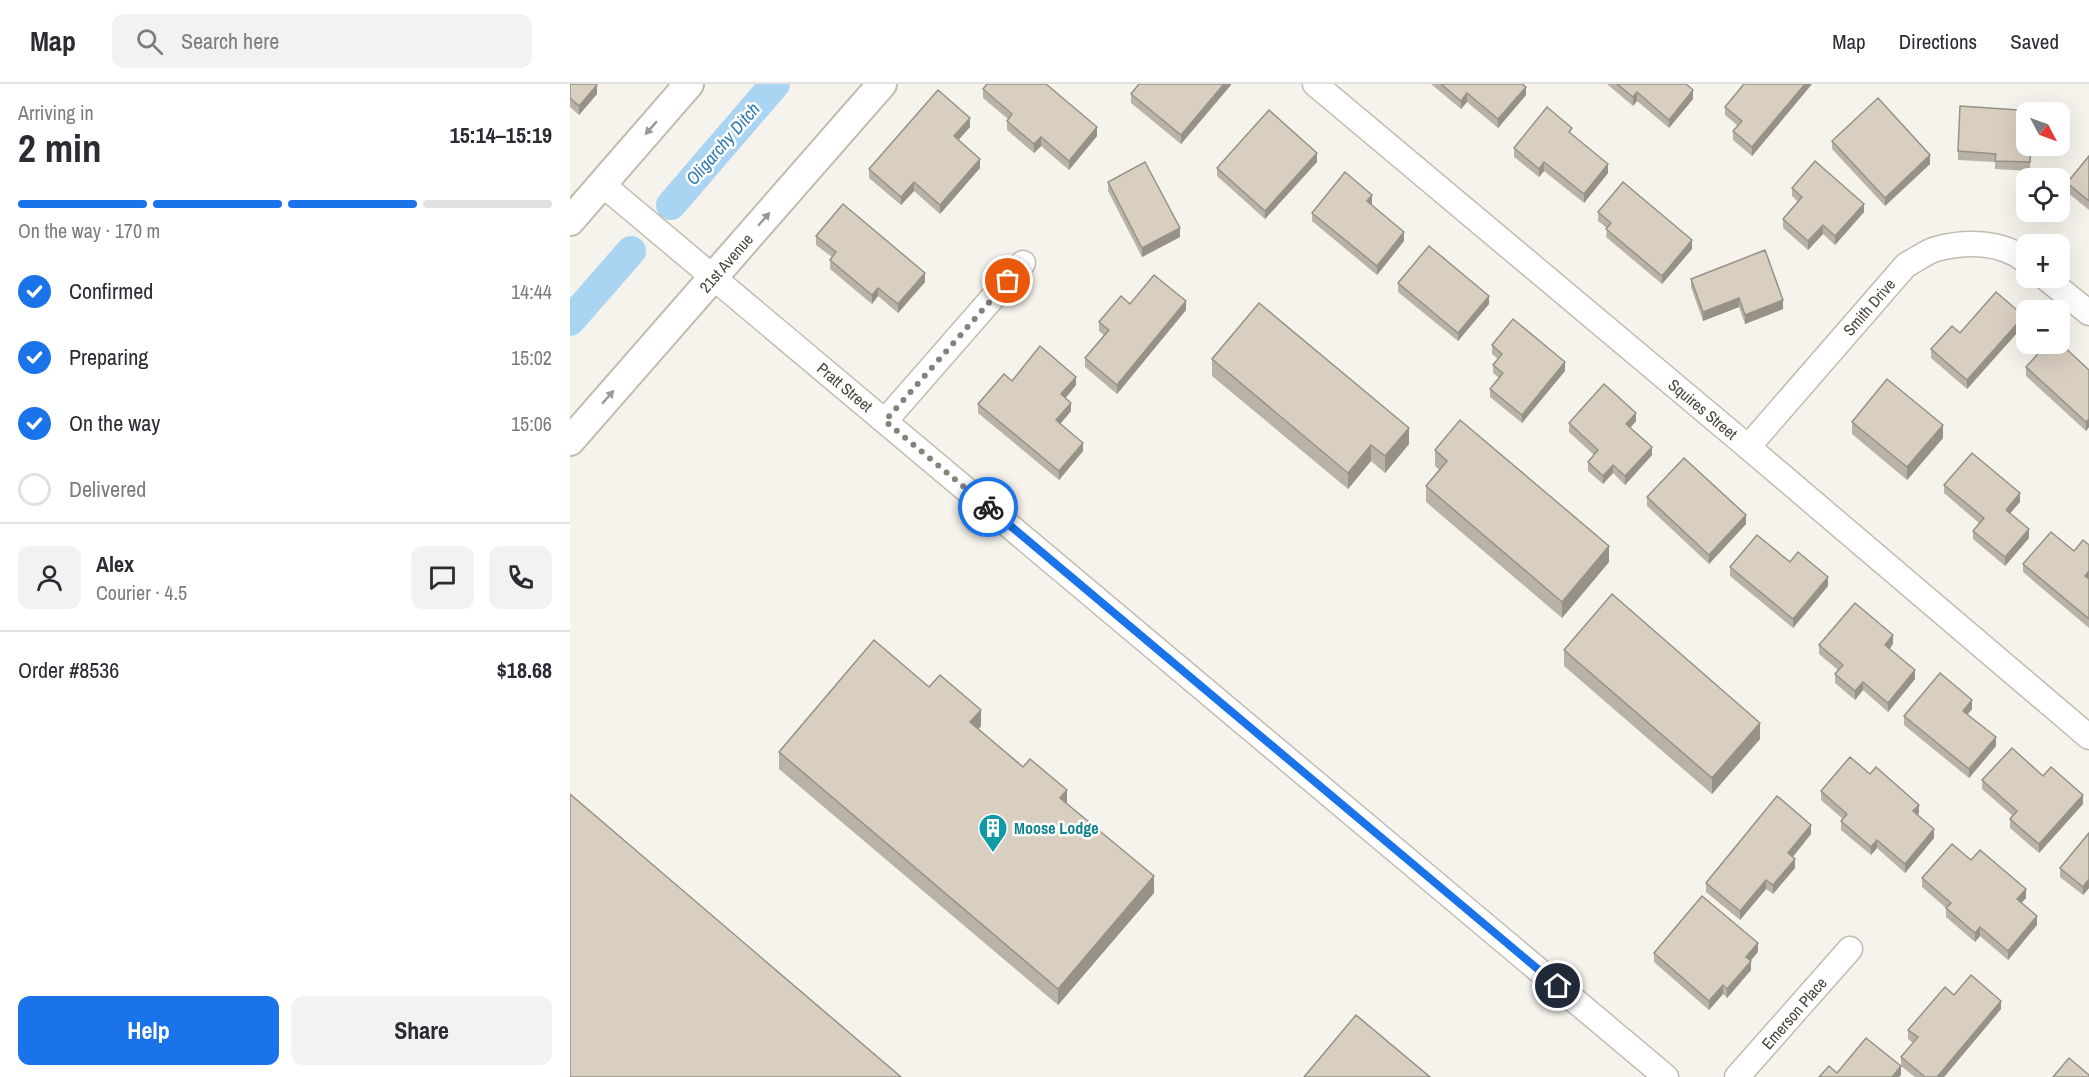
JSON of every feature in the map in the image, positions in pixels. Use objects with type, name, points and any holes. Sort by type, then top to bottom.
[{"type":"street","points":[[570,221],[689,84]]},
{"type":"street","name":"21st Avenue","points":[[570,441],[882,84]]},
{"type":"street","name":"Squires Street","points":[[1315,84],[2089,737]]},
{"type":"street","name":"Pratt Street","points":[[602,184],[1666,1077]]},
{"type":"street","name":"Smith Drive","points":[[1748,447],[1906,265],[1934,250],[1972,243],[1984,244],[2016,254]]},
{"type":"street","points":[[885,421],[1023,263]]},
{"type":"street","points":[[2058,288],[2089,313]]},
{"type":"street","name":"Emerson Place","points":[[1737,1077],[1850,949]]},
{"type":"building","points":[[570,84],[597,85],[579,106],[570,98]]},
{"type":"building","points":[[987,84],[1046,84],[1097,127],[1069,161],[1041,137],[1034,144],[1007,121],[1012,114],[983,89]]},
{"type":"building","points":[[1139,84],[1224,84],[1181,135],[1131,94]]},
{"type":"building","points":[[1441,84],[1522,84],[1526,87],[1498,119],[1467,93],[1461,101]]},
{"type":"building","points":[[1617,84],[1686,84],[1693,90],[1669,120],[1637,92],[1633,97]]},
{"type":"building","points":[[1744,84],[1805,84],[1752,147],[1733,131],[1742,121],[1725,107]]},
{"type":"building","points":[[938,90],[970,118],[954,136],[980,159],[940,205],[914,182],[901,197],[869,169]]},
{"type":"building","points":[[1878,98],[1930,155],[1885,198],[1832,141]]},
{"type":"building","points":[[1960,106],[2016,110],[2016,156],[2030,156],[2030,162],[1995,161],[1996,154],[1958,151]]},
{"type":"building","points":[[1547,107],[1572,128],[1569,132],[1608,164],[1584,194],[1544,162],[1539,169],[1514,148]]},
{"type":"building","points":[[1269,110],[1317,153],[1265,211],[1217,168]]},
{"type":"building","points":[[2089,156],[2089,201],[2070,185],[2070,179]]},
{"type":"building","points":[[1815,161],[1864,204],[1835,236],[1823,225],[1808,241],[1783,219],[1802,197],[1792,188]]},
{"type":"building","points":[[1145,162],[1180,228],[1142,248],[1108,182]]},
{"type":"building","points":[[1345,172],[1372,195],[1367,201],[1404,232],[1377,266],[1312,213]]},
{"type":"building","points":[[1623,182],[1692,240],[1662,276],[1606,229],[1611,223],[1598,212]]},
{"type":"building","points":[[843,204],[925,273],[898,304],[878,288],[872,295],[830,260],[836,252],[816,236]]},
{"type":"building","points":[[1429,246],[1489,296],[1458,333],[1398,283]]},
{"type":"building","points":[[1765,250],[1783,300],[1745,315],[1739,298],[1703,312],[1691,279]]},
{"type":"building","points":[[1154,275],[1186,301],[1117,385],[1085,358],[1109,330],[1099,322],[1121,296],[1130,304]]},
{"type":"building","points":[[1996,292],[2016,309],[2016,325],[1967,380],[1931,349],[1952,326],[1960,333]]},
{"type":"building","points":[[1259,303],[1409,428],[1385,456],[1371,445],[1348,473],[1212,359]]},
{"type":"building","points":[[1513,319],[1565,362],[1522,415],[1490,389],[1503,373],[1493,365],[1502,354],[1492,345]]},
{"type":"building","points":[[1040,346],[1076,377],[1061,394],[1071,403],[1056,420],[1083,443],[1059,471],[978,404],[1004,374],[1012,381]]},
{"type":"building","points":[[2070,352],[2089,370],[2089,419],[2086,422],[2026,367],[2038,354]]},
{"type":"building","points":[[1887,379],[1943,425],[1907,467],[1852,422]]},
{"type":"building","points":[[1604,384],[1636,413],[1626,424],[1652,447],[1625,476],[1613,465],[1603,476],[1588,462],[1598,450],[1569,423]]},
{"type":"building","points":[[1460,420],[1609,546],[1562,602],[1426,486],[1447,461],[1435,450]]},
{"type":"building","points":[[1972,453],[2020,493],[2006,510],[2029,529],[2005,557],[1973,531],[1984,518],[1944,485]]},
{"type":"building","points":[[1684,458],[1746,515],[1709,555],[1647,497]]},
{"type":"building","points":[[2051,532],[2074,551],[2083,540],[2089,545],[2089,571],[2085,576],[2089,579],[2089,619],[2023,564]]},
{"type":"building","points":[[1757,535],[1790,562],[1798,552],[1828,577],[1793,619],[1730,567]]},
{"type":"building","points":[[1612,594],[1760,723],[1712,778],[1564,650]]},
{"type":"building","points":[[1855,603],[1893,635],[1885,645],[1915,670],[1888,703],[1863,682],[1855,691],[1835,674],[1843,665],[1819,645]]},
{"type":"building","name":"Moose Lodge","points":[[874,640],[929,687],[940,675],[981,710],[970,722],[1023,767],[1030,759],[1067,790],[1060,798],[1154,876],[1058,989],[779,752]]},
{"type":"building","points":[[1940,673],[1972,700],[1963,711],[1996,737],[1969,769],[1904,716]]},
{"type":"building","points":[[2012,748],[2043,776],[2051,767],[2083,795],[2039,844],[2010,819],[2017,811],[1982,780]]},
{"type":"building","points":[[1850,757],[1870,774],[1876,767],[1919,805],[1913,811],[1934,829],[1905,864],[1877,840],[1871,847],[1841,821],[1847,814],[1821,791]]},
{"type":"building","points":[[570,794],[901,1077],[570,1077]]},
{"type":"building","points":[[1777,796],[1811,825],[1788,853],[1795,859],[1773,885],[1766,880],[1740,911],[1706,883]]},
{"type":"building","points":[[2089,833],[2089,879],[2083,887],[2060,868]]},
{"type":"building","points":[[1952,844],[1971,860],[1980,850],[2026,889],[2017,899],[2037,916],[2008,951],[1980,927],[1975,933],[1946,908],[1951,903],[1922,878]]},
{"type":"building","points":[[1702,896],[1758,943],[1746,957],[1751,961],[1727,989],[1723,985],[1709,1001],[1654,953]]},
{"type":"building","points":[[1971,975],[2001,1001],[1937,1077],[1925,1077],[1901,1057],[1918,1037],[1908,1030],[1945,987],[1954,995]]},
{"type":"building","points":[[1356,1015],[1430,1077],[1304,1077]]},
{"type":"building","points":[[1866,1038],[1901,1066],[1892,1077],[1819,1077],[1829,1066],[1837,1073]]},
{"type":"building","points":[[2069,1058],[2089,1075],[2089,1077],[2053,1077]]},
{"type":"waterway","name":"Oligarchy Ditch","points":[[671,205],[775,84]]},
{"type":"waterway","name":"Oligarchy Ditch","points":[[570,321],[631,251]]},
{"type":"way so far","points":[[988,507],[885,421],[1008,281]]},
{"type":"place","name":"Moose Lodge","points":[[993,854]]},
{"type":"route","points":[[988,507],[1558,986]]}]
